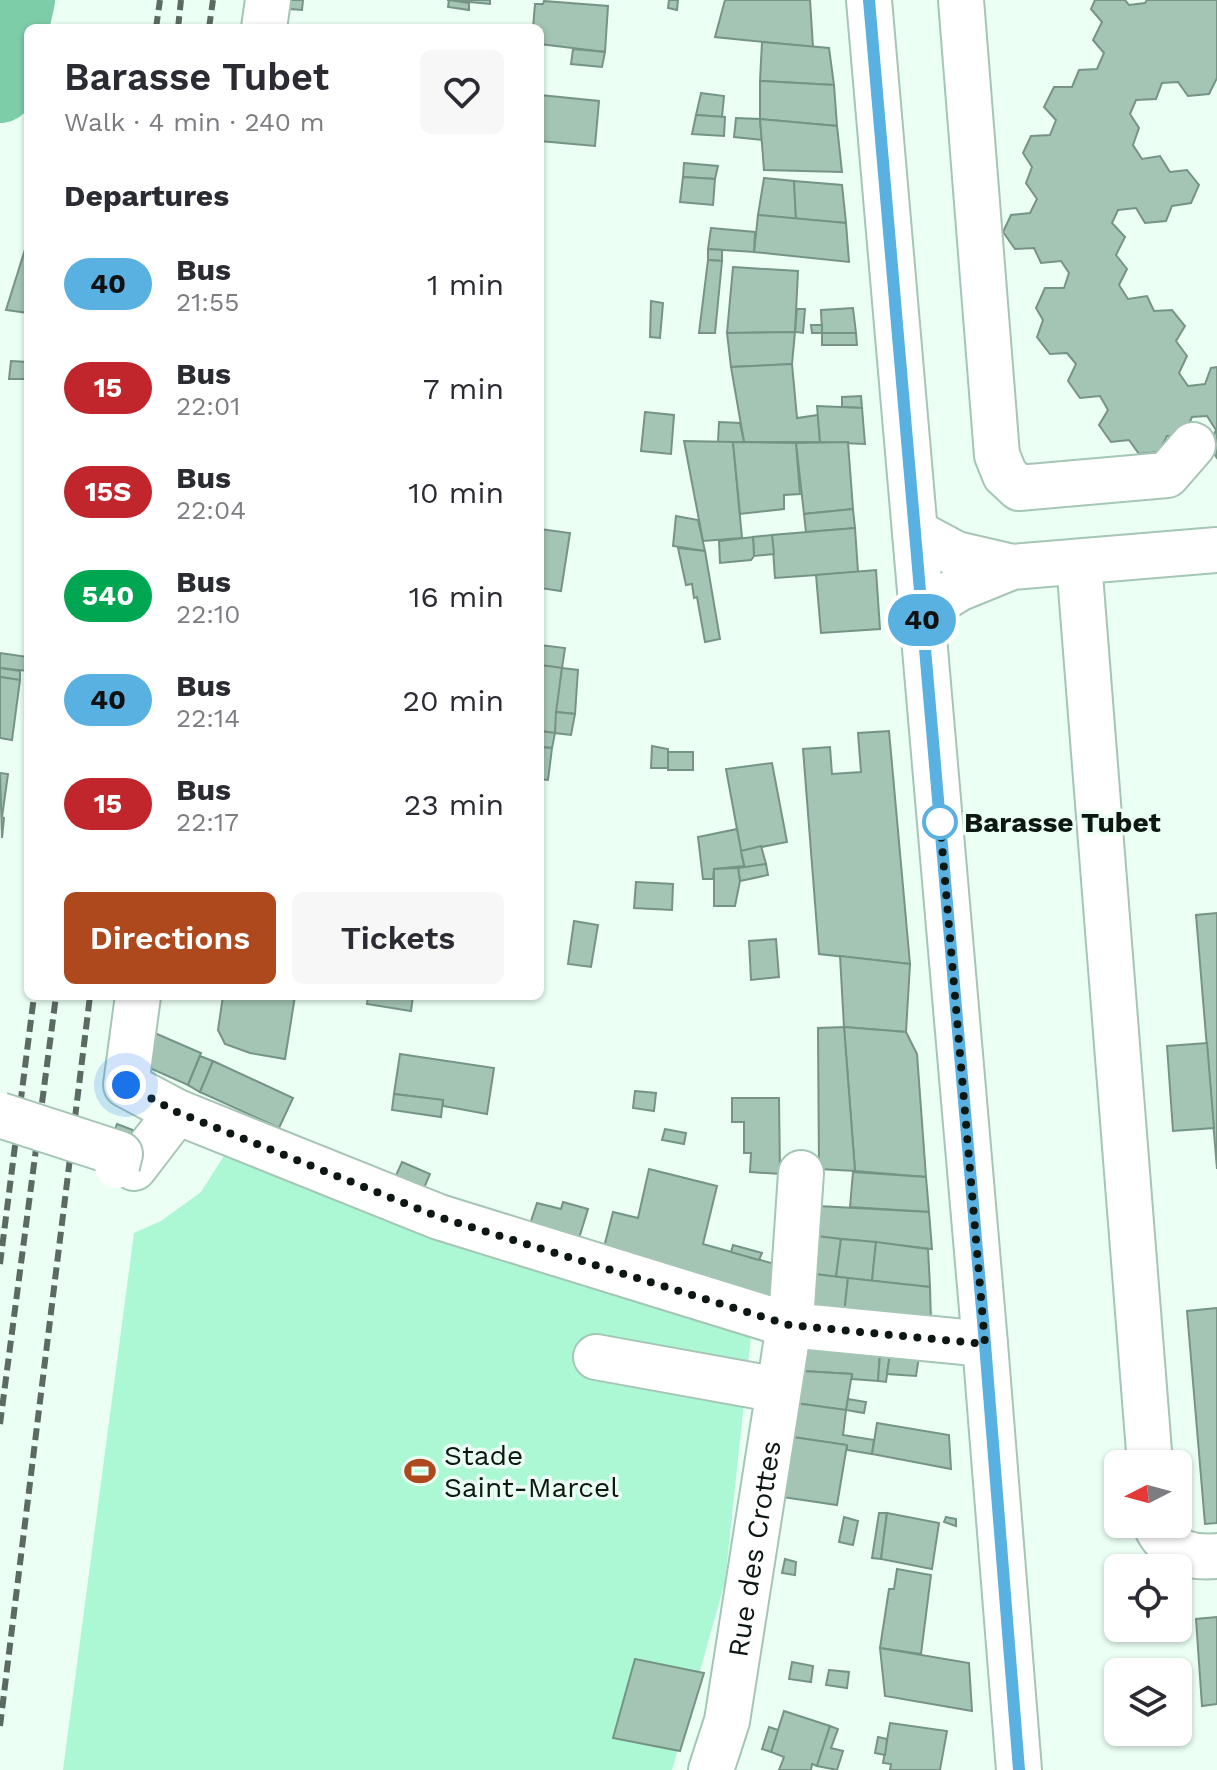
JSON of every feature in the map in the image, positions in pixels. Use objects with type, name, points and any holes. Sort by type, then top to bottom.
[{"type":"street","points":[[265,24],[268,0]]},
{"type":"street","points":[[869,0],[1019,1770]]},
{"type":"street","points":[[961,0],[997,455],[1005,475],[1019,488],[1167,475],[1193,445]]},
{"type":"street","points":[[915,532],[956,554],[1012,567],[1217,550]]},
{"type":"street","points":[[1079,562],[1149,1450]]},
{"type":"street","points":[[921,612],[958,589],[1012,567]]},
{"type":"street","points":[[137,1000],[126,1085],[177,1112],[439,1217],[789,1325],[985,1344]]},
{"type":"street","points":[[0,1115],[120,1154],[126,1167],[177,1112]]},
{"type":"street","name":"Rue des Crottes","points":[[711,1770],[727,1721],[789,1325],[801,1173]]},
{"type":"street","points":[[596,1357],[778,1390]]},
{"type":"street","points":[[1162,1538],[1181,1553],[1217,1556]]},
{"type":"green space","name":"Stade Saint-Marcel","points":[[227,1151],[752,1326],[725,1582],[672,1770],[63,1770],[134,1233],[161,1221],[201,1192]]},
{"type":"building","points":[[278,0],[303,0],[302,10],[277,8]]},
{"type":"building","points":[[447,0],[490,0],[490,4]]},
{"type":"building","points":[[449,0],[469,3],[469,10],[448,7]]},
{"type":"building","points":[[669,0],[678,0],[677,10],[668,8]]},
{"type":"building","points":[[725,0],[810,0],[813,47],[715,37]]},
{"type":"building","points":[[1095,0],[1125,0],[1129,5],[1147,0],[1217,0],[1217,78],[1209,94],[1188,96],[1178,82],[1162,83],[1156,99],[1136,100],[1130,114],[1139,128],[1133,145],[1142,159],[1160,156],[1170,172],[1187,170],[1199,185],[1191,203],[1172,206],[1166,221],[1145,223],[1136,208],[1118,210],[1112,223],[1125,237],[1116,255],[1127,269],[1119,285],[1128,299],[1147,296],[1154,311],[1172,310],[1185,326],[1176,341],[1187,356],[1179,373],[1188,386],[1205,384],[1211,368],[1217,367],[1217,458],[1209,446],[1216,430],[1207,416],[1192,417],[1184,435],[1167,436],[1159,452],[1139,454],[1129,440],[1111,442],[1099,425],[1108,410],[1100,396],[1080,398],[1068,381],[1076,364],[1067,353],[1050,354],[1037,337],[1043,320],[1036,308],[1045,288],[1064,288],[1069,273],[1061,261],[1041,263],[1034,248],[1015,249],[1003,232],[1011,215],[1030,213],[1037,199],[1026,183],[1032,167],[1023,153],[1031,136],[1050,135],[1056,120],[1044,107],[1054,87],[1072,87],[1079,70],[1097,69],[1104,53],[1093,40],[1102,22],[1091,9]]},
{"type":"building","points":[[544,1],[608,6],[605,52],[544,44],[544,24],[533,24],[535,4],[543,4]]},
{"type":"building","points":[[762,42],[829,48],[834,85],[760,81]]},
{"type":"building","points":[[573,49],[605,52],[602,67],[571,64]]},
{"type":"building","points":[[760,81],[834,85],[837,126],[760,119]]},
{"type":"building","points":[[701,93],[724,96],[722,117],[696,115]]},
{"type":"building","points":[[544,95],[599,101],[595,146],[544,141]]},
{"type":"building","points":[[696,115],[725,117],[724,136],[692,134]]},
{"type":"building","points":[[736,118],[760,119],[762,140],[734,137]]},
{"type":"building","points":[[760,119],[837,126],[842,172],[764,170]]},
{"type":"building","points":[[684,163],[718,166],[715,179],[683,177]]},
{"type":"building","points":[[683,177],[715,179],[713,205],[680,202]]},
{"type":"building","points":[[764,178],[794,181],[796,219],[758,215]]},
{"type":"building","points":[[794,181],[842,185],[846,223],[796,219]]},
{"type":"building","points":[[758,215],[846,223],[849,262],[754,252]]},
{"type":"building","points":[[711,228],[755,232],[754,252],[708,249]]},
{"type":"building","points":[[708,249],[722,250],[722,261],[708,260]]},
{"type":"building","points":[[24,253],[24,312],[6,310]]},
{"type":"building","points":[[708,260],[722,261],[715,333],[699,333]]},
{"type":"building","points":[[733,267],[798,271],[795,332],[727,333]]},
{"type":"building","points":[[651,301],[663,303],[660,338],[650,337]]},
{"type":"building","points":[[853,308],[856,333],[822,333],[821,310]]},
{"type":"building","points":[[797,309],[805,309],[803,333],[795,332]]},
{"type":"building","points":[[811,325],[822,325],[822,333],[812,333]]},
{"type":"building","points":[[795,332],[792,364],[731,367],[727,333]]},
{"type":"building","points":[[822,333],[856,333],[857,345],[822,345]]},
{"type":"building","points":[[11,361],[24,362],[24,379],[9,379]]},
{"type":"building","points":[[792,364],[797,418],[818,415],[820,442],[744,442],[731,367]]},
{"type":"building","points":[[861,396],[862,408],[842,407],[842,397]]},
{"type":"building","points":[[817,406],[862,408],[865,444],[820,442]]},
{"type":"building","points":[[645,412],[674,415],[671,454],[641,451]]},
{"type":"building","points":[[719,422],[740,423],[744,442],[718,442]]},
{"type":"building","points":[[684,441],[733,442],[742,538],[703,541]]},
{"type":"building","points":[[733,442],[796,443],[800,494],[784,495],[784,509],[740,514]]},
{"type":"building","points":[[848,442],[853,509],[804,514],[796,443]]},
{"type":"building","points":[[853,509],[855,528],[806,532],[804,514]]},
{"type":"building","points":[[676,516],[698,520],[705,551],[673,546]]},
{"type":"building","points":[[855,528],[858,572],[775,578],[772,535]]},
{"type":"building","points":[[544,530],[570,533],[561,591],[544,589]]},
{"type":"building","points":[[772,535],[774,554],[754,556],[753,537]]},
{"type":"building","points":[[753,537],[754,556],[751,560],[720,563],[719,541]]},
{"type":"building","points":[[678,548],[705,551],[720,639],[705,642],[697,597],[694,598],[692,584],[686,585]]},
{"type":"building","points":[[876,570],[880,629],[821,633],[816,575]]},
{"type":"building","points":[[544,645],[565,648],[562,668],[544,666]]},
{"type":"building","points":[[0,653],[24,656],[24,671],[0,668]]},
{"type":"building","points":[[544,666],[562,668],[555,733],[544,732]]},
{"type":"building","points":[[0,668],[20,671],[20,680],[0,677]]},
{"type":"building","points":[[562,668],[578,670],[575,714],[556,712]]},
{"type":"building","points":[[0,677],[20,680],[12,740],[0,738]]},
{"type":"building","points":[[556,712],[575,714],[571,735],[555,733]]},
{"type":"building","points":[[889,731],[910,964],[819,954],[803,749],[830,747],[832,774],[861,772],[858,733]]},
{"type":"building","points":[[544,732],[555,733],[552,748],[544,747]]},
{"type":"building","points":[[652,746],[668,749],[668,768],[651,768]]},
{"type":"building","points":[[544,747],[552,748],[548,780],[544,780]]},
{"type":"building","points":[[668,752],[693,752],[693,770],[668,770]]},
{"type":"building","points":[[772,763],[787,842],[741,851],[726,769]]},
{"type":"building","points":[[0,773],[8,774],[2,838]]},
{"type":"building","points":[[737,829],[744,866],[714,869],[713,879],[703,879],[698,837]]},
{"type":"building","points":[[761,846],[766,864],[745,869],[741,851]]},
{"type":"building","points":[[766,864],[768,875],[740,881],[738,868]]},
{"type":"building","points":[[738,868],[740,881],[735,906],[714,906],[714,869]]},
{"type":"building","points":[[636,882],[673,884],[672,910],[634,908]]},
{"type":"building","points":[[1217,913],[1217,1169],[1196,915]]},
{"type":"building","points":[[574,921],[598,925],[591,967],[568,964]]},
{"type":"building","points":[[776,939],[779,977],[751,980],[749,941]]},
{"type":"building","points":[[840,956],[910,964],[906,1032],[844,1027]]},
{"type":"building","points":[[222,1000],[294,1000],[285,1059],[250,1053],[225,1044],[218,1030]]},
{"type":"building","points":[[368,1000],[412,1000],[411,1011],[367,1004]]},
{"type":"building","points":[[844,1027],[906,1032],[917,1054],[926,1177],[855,1171]]},
{"type":"building","points":[[844,1027],[855,1171],[819,1169],[818,1028]]},
{"type":"building","points":[[150,1031],[201,1053],[188,1085],[145,1066]]},
{"type":"building","points":[[1207,1043],[1214,1128],[1173,1131],[1167,1046]]},
{"type":"building","points":[[400,1054],[494,1068],[487,1114],[443,1106],[443,1100],[394,1094]]},
{"type":"building","points":[[200,1056],[213,1061],[200,1092],[188,1085]]},
{"type":"building","points":[[213,1061],[293,1098],[279,1128],[200,1092]]},
{"type":"building","points":[[635,1091],[656,1093],[654,1111],[633,1108]]},
{"type":"building","points":[[394,1094],[443,1100],[441,1117],[392,1110]]},
{"type":"building","points":[[732,1098],[779,1098],[780,1174],[750,1172],[751,1153],[744,1153],[744,1122],[732,1122]]},
{"type":"building","points":[[117,1124],[133,1130],[127,1146],[111,1139]]},
{"type":"building","points":[[665,1129],[686,1133],[684,1144],[662,1140]]},
{"type":"building","points":[[402,1162],[430,1174],[421,1195],[393,1182]]},
{"type":"building","points":[[649,1169],[717,1186],[703,1244],[782,1266],[777,1300],[602,1255],[613,1212],[638,1218]]},
{"type":"building","points":[[853,1172],[926,1177],[929,1212],[850,1207]]},
{"type":"building","points":[[563,1202],[588,1209],[576,1248],[526,1236],[537,1203],[561,1209]]},
{"type":"building","points":[[818,1206],[929,1212],[932,1249],[816,1236]]},
{"type":"building","points":[[816,1236],[841,1239],[836,1277],[814,1274]]},
{"type":"building","points":[[841,1239],[876,1242],[872,1281],[836,1277]]},
{"type":"building","points":[[876,1242],[928,1249],[930,1287],[872,1281]]},
{"type":"building","points":[[733,1245],[762,1253],[759,1260],[731,1252]]},
{"type":"building","points":[[814,1274],[848,1278],[844,1314],[812,1312]]},
{"type":"building","points":[[848,1278],[930,1287],[931,1322],[844,1314]]},
{"type":"building","points":[[1217,1308],[1217,1523],[1205,1524],[1187,1311]]},
{"type":"building","points":[[809,1348],[880,1354],[878,1381],[852,1379],[852,1374],[802,1371]]},
{"type":"building","points":[[880,1354],[890,1354],[886,1382],[878,1381]]},
{"type":"building","points":[[890,1354],[919,1357],[916,1376],[887,1374]]},
{"type":"building","points":[[802,1371],[852,1374],[846,1410],[795,1403]]},
{"type":"building","points":[[848,1399],[866,1402],[864,1413],[846,1410]]},
{"type":"building","points":[[795,1403],[846,1410],[843,1435],[874,1440],[872,1454],[847,1450],[847,1445],[786,1436]]},
{"type":"building","points":[[877,1423],[949,1435],[951,1469],[872,1454]]},
{"type":"building","points":[[786,1436],[847,1445],[837,1505],[782,1497]]},
{"type":"building","points":[[879,1513],[887,1513],[881,1559],[872,1558]]},
{"type":"building","points":[[887,1513],[939,1523],[932,1569],[881,1559]]},
{"type":"building","points":[[844,1517],[858,1521],[853,1545],[839,1542]]},
{"type":"building","points":[[946,1517],[956,1519],[956,1526],[944,1522]]},
{"type":"building","points":[[785,1559],[796,1562],[795,1575],[782,1573]]},
{"type":"building","points":[[897,1569],[931,1575],[921,1654],[880,1648],[889,1589],[894,1589]]},
{"type":"building","points":[[1217,1617],[1217,1704],[1202,1706],[1196,1619]]},
{"type":"building","points":[[880,1648],[969,1663],[972,1711],[885,1696]]},
{"type":"building","points":[[635,1659],[704,1673],[680,1751],[613,1738]]},
{"type":"building","points":[[792,1662],[813,1666],[811,1682],[789,1679]]},
{"type":"building","points":[[829,1670],[849,1672],[847,1688],[826,1685]]},
{"type":"building","points":[[784,1711],[830,1726],[817,1766],[812,1764],[811,1770],[779,1770],[784,1757],[771,1752]]},
{"type":"building","points":[[890,1723],[947,1731],[940,1770],[890,1770],[891,1764],[883,1763]]},
{"type":"building","points":[[830,1726],[838,1729],[831,1748],[843,1751],[837,1770],[817,1766]]},
{"type":"building","points":[[769,1727],[778,1730],[771,1752],[762,1749]]},
{"type":"building","points":[[878,1737],[887,1739],[885,1755],[875,1753]]},
{"type":"waterway","points":[[0,88],[20,0]]},
{"type":"railway","points":[[157,24],[160,0]]},
{"type":"railway","points":[[178,24],[181,0]]},
{"type":"railway","points":[[210,24],[213,0]]},
{"type":"railway","points":[[0,1264],[33,1000]]},
{"type":"railway","points":[[0,1424],[55,1000]]},
{"type":"railway","points":[[0,1726],[90,1000]]},
{"type":"bus line","name":"40","points":[[869,0],[1019,1770]]},
{"type":"place","name":"Barasse Tubet","points":[[940,822]]},
{"type":"place","name":"Stade Saint-Marcel","points":[[420,1471]]},
{"type":"route","points":[[126,1085],[177,1112],[439,1217],[789,1325],[985,1344],[940,822]]}]
